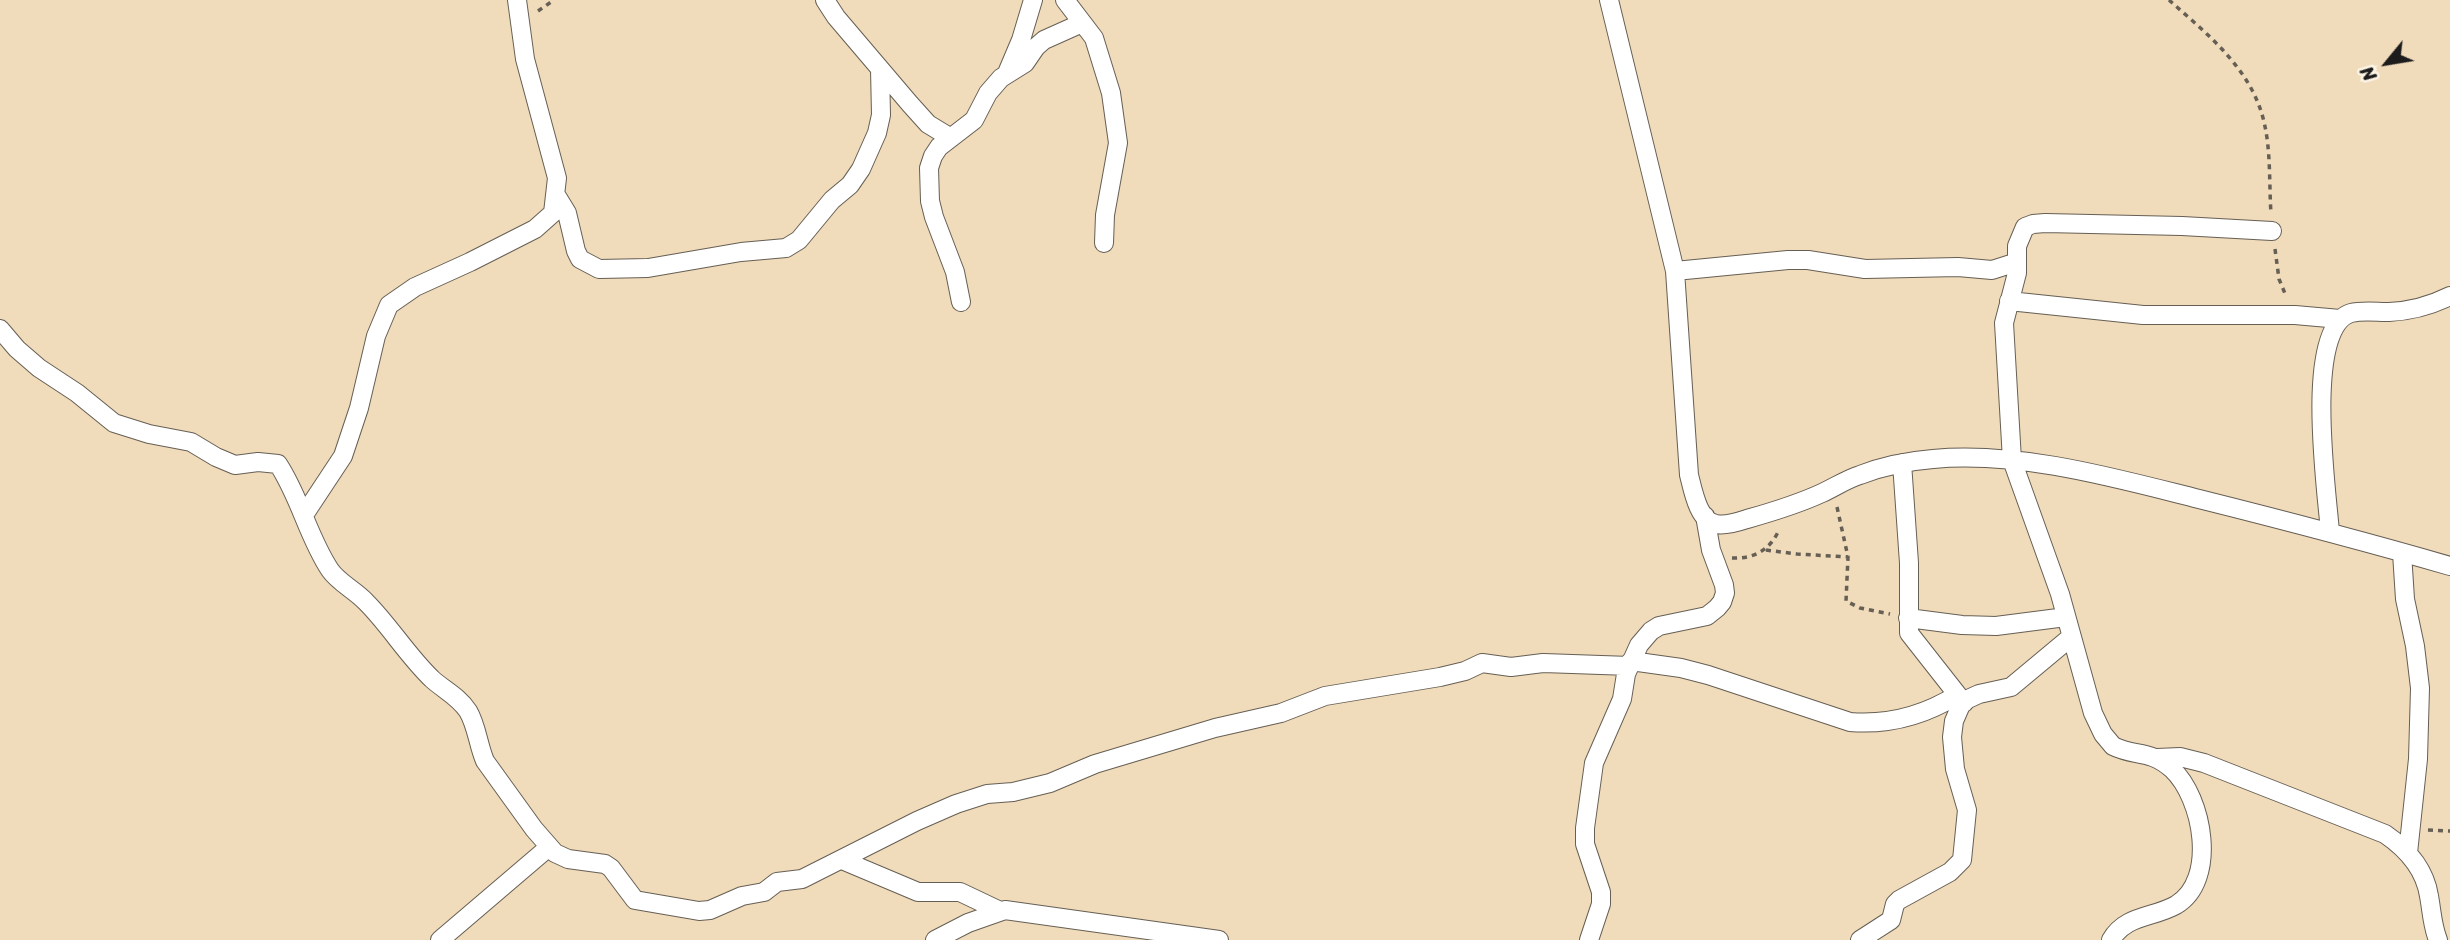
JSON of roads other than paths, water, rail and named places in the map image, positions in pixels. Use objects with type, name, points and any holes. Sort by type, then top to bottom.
[{"type":"street","points":[[304,515],[343,456],[359,408],[376,336],[389,305],[415,287],[535,229],[552,213],[557,178],[525,59],[517,0]]},
{"type":"street","points":[[825,0],[836,17],[928,124],[950,138]]},
{"type":"street","points":[[1007,73],[1021,40],[1033,0]]},
{"type":"street","points":[[1065,0],[1094,38],[1107,77],[1118,143],[1105,215],[1104,243]]},
{"type":"street","points":[[1589,940],[1601,904],[1601,892],[1586,844],[1585,828],[1594,763],[1622,699],[1630,664],[1639,645],[1651,631],[1659,626],[1689,622],[1707,616],[1717,608],[1725,593],[1705,516],[1695,498],[1689,475],[1675,271],[1609,0]]},
{"type":"street","points":[[961,302],[955,272],[934,217],[928,187],[933,156],[950,138],[974,120],[993,86],[1007,73],[1025,63],[1044,40],[1082,23]]},
{"type":"street","points":[[556,195],[567,213],[580,259],[599,269],[648,268],[741,252],[786,248],[799,240],[832,200],[850,185],[861,169],[877,133],[881,115],[880,69]]},
{"type":"street","points":[[2111,940],[2118,928],[2175,905],[2193,888],[2202,840],[2200,822],[2186,785],[2172,769],[2157,758],[2142,752],[2118,749],[2103,734],[2093,713],[2066,617],[2012,460],[2004,323],[2017,273],[2020,238],[2025,228],[2033,224],[2068,222],[2102,226],[2182,226],[2272,231]]},
{"type":"street","points":[[1675,271],[1788,260],[1808,260],[1866,269],[1958,267],[1992,270],[2017,262]]},
{"type":"street","points":[[1992,270],[2001,278],[2010,297]]},
{"type":"street","points":[[2010,297],[2143,315],[2295,315],[2340,319],[2358,312],[2392,312],[2431,305],[2450,296]]},
{"type":"street","points":[[2330,532],[2320,390],[2329,340],[2340,319]]},
{"type":"street","points":[[0,329],[17,349],[39,368],[77,393],[114,423],[149,434],[191,442],[235,465],[258,462],[278,464],[331,572],[365,601],[392,631],[410,657],[464,706],[476,728],[485,761],[549,847],[568,859],[605,864],[635,900],[699,911],[710,910],[734,898],[764,892],[777,882],[802,879],[956,804],[988,794],[1013,792],[1050,783],[1095,764],[1215,728],[1281,713],[1325,696],[1440,677],[1465,671],[1482,663],[1511,667],[1543,663],[1630,664],[1681,668],[1850,722],[1871,723],[1913,715],[1961,699],[2011,687],[2071,637]]},
{"type":"street","points":[[1705,516],[1716,525],[1738,522],[1784,507],[1859,475],[1902,463],[1934,458],[2012,460],[2039,462],[2159,489],[2330,532],[2450,566]]},
{"type":"street","points":[[1902,463],[1909,563],[1909,633],[1961,699]]},
{"type":"street","points":[[2402,553],[2405,598],[2420,688],[2418,759],[2408,853]]},
{"type":"street","points":[[1908,618],[1996,626],[2066,617]]},
{"type":"street","points":[[1860,940],[1891,920],[1895,904],[1899,900],[1950,872],[1962,860],[1967,810],[1955,769],[1952,737],[1961,699]]},
{"type":"street","points":[[2157,758],[2180,757],[2204,763],[2385,834],[2403,846],[2426,883],[2432,923],[2438,940]]},
{"type":"street","points":[[440,940],[549,847]]},
{"type":"street","points":[[842,860],[918,892],[960,892],[1000,911]]},
{"type":"street","points":[[935,940],[968,923],[1005,910],[1219,940]]}]
